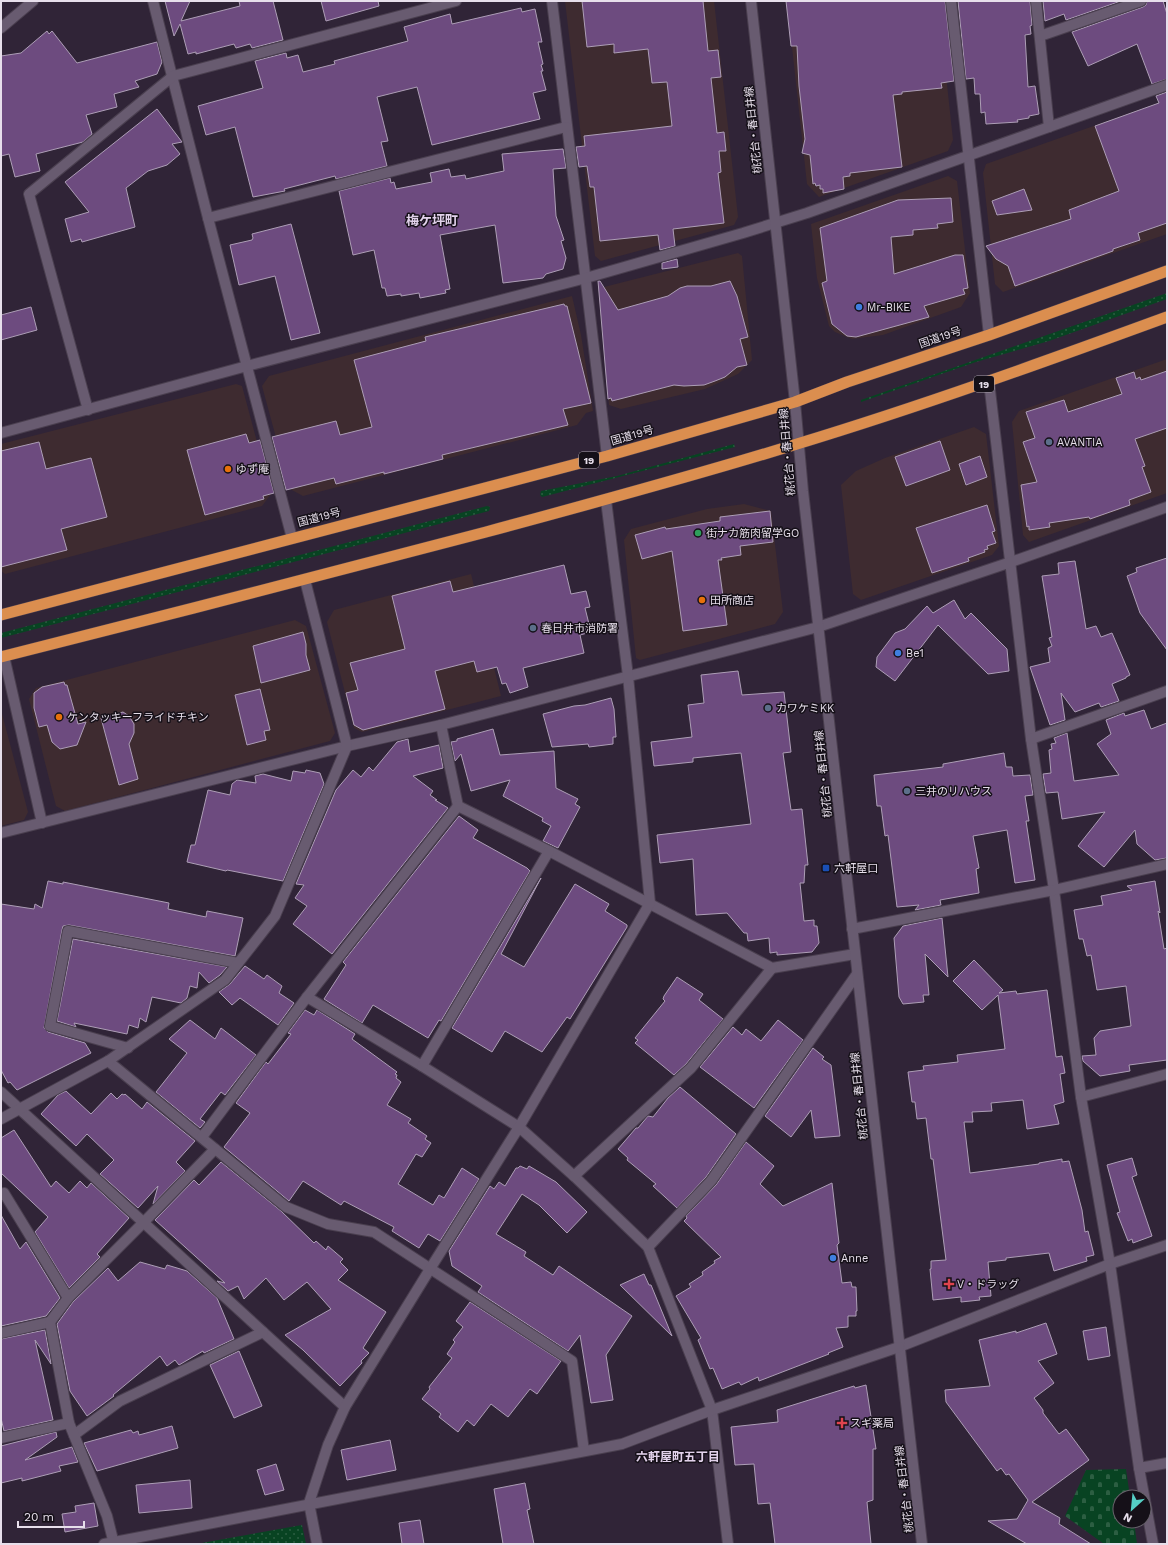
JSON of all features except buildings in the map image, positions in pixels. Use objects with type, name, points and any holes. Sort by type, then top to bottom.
[{"type":"highway","name":"国道19号","points":[[1,614],[607,456],[795,402],[847,382],[989,335],[1167,271]]},
{"type":"highway","name":"19","points":[[2,657],[305,580],[606,500],[799,444],[988,382],[1167,318]]},
{"type":"street","points":[[1,28],[33,1]]},
{"type":"street","points":[[154,1],[208,218],[292,538]]},
{"type":"street","points":[[88,410],[29,194],[173,76],[456,1]]},
{"type":"street","points":[[552,1],[566,127],[607,456]]},
{"type":"street","name":"桃花台・春日井線","points":[[751,1],[818,627],[922,1544]]},
{"type":"street","points":[[951,1],[989,335]]},
{"type":"street","points":[[1036,1],[1049,127]]},
{"type":"street","points":[[1040,36],[1141,1]]},
{"type":"street","points":[[1,433],[247,366],[586,278],[743,233],[807,213],[1167,85]]},
{"type":"street","points":[[208,218],[566,127]]},
{"type":"street","points":[[988,382],[1011,562],[1031,739],[1054,890],[1081,1097],[1110,1264],[1139,1468],[1153,1544]]},
{"type":"street","points":[[317,1544],[309,1503],[328,1445],[345,1407],[519,1127],[650,903],[628,676],[606,500]]},
{"type":"street","points":[[1,833],[347,746],[441,726],[818,627],[1011,562],[1167,507]]},
{"type":"street","points":[[1,1119],[108,1061],[225,980],[275,916],[347,746],[305,580]]},
{"type":"street","points":[[2,657],[42,823]]},
{"type":"street","points":[[1031,739],[1167,691]]},
{"type":"street","points":[[441,726],[458,806]]},
{"type":"street","points":[[458,806],[650,903],[772,968],[855,954]]},
{"type":"street","points":[[202,1137],[307,997],[458,806]]},
{"type":"street","points":[[422,1066],[549,851]]},
{"type":"street","points":[[852,930],[1054,890],[1167,864]]},
{"type":"street","points":[[128,1048],[50,1026],[68,931],[238,963]]},
{"type":"street","points":[[574,1176],[691,1068],[772,968]]},
{"type":"street","points":[[648,1247],[711,1181],[857,974]]},
{"type":"street","points":[[307,997],[422,1066],[519,1127],[574,1176],[648,1247],[712,1410],[728,1544]]},
{"type":"street","points":[[108,1061],[286,1207],[328,1224],[374,1232],[572,1361],[584,1451]]},
{"type":"street","points":[[1081,1097],[1167,1074]]},
{"type":"street","points":[[1,1092],[345,1407]]},
{"type":"street","points":[[1,1333],[50,1322],[68,1298],[215,1149]]},
{"type":"street","points":[[1,1195],[4,1193],[68,1298]]},
{"type":"street","points":[[50,1322],[69,1423],[107,1516],[110,1543],[309,1503],[622,1444],[712,1410],[899,1347],[1110,1264],[1167,1245]]},
{"type":"street","points":[[74,1435],[120,1401],[263,1332]]},
{"type":"street","points":[[1,1438],[69,1423]]},
{"type":"street","points":[[1139,1468],[1167,1463]]},
{"type":"shaded area","points":[[565,1],[714,1],[738,217],[734,225],[601,261],[595,256]]},
{"type":"shaded area","points":[[787,1],[938,1],[953,140],[948,151],[819,197],[807,184]]},
{"type":"shaded area","points":[[1167,100],[1167,234],[1003,292],[995,284],[983,173],[986,164]]},
{"type":"shaded area","points":[[948,176],[957,181],[970,293],[961,307],[883,335],[852,339],[835,332],[829,326],[817,278],[811,224]]},
{"type":"shaded area","points":[[738,253],[742,256],[752,360],[738,374],[705,389],[621,409],[609,405],[599,296],[604,287]]},
{"type":"shaded area","points":[[572,296],[581,335],[593,411],[586,413],[577,425],[303,496],[290,489],[262,386],[269,376]]},
{"type":"shaded area","points":[[1167,359],[1167,493],[1029,542],[1023,535],[1012,422],[1019,411]]},
{"type":"shaded area","points":[[236,384],[242,386],[271,494],[262,506],[5,574],[1,571],[1,444]]},
{"type":"shaded area","points":[[974,427],[986,434],[999,546],[992,555],[861,600],[853,594],[841,485],[856,471],[885,458]]},
{"type":"shaded area","points":[[744,504],[771,511],[783,612],[775,624],[640,660],[636,658],[624,540],[631,529],[707,509]]},
{"type":"shaded area","points":[[471,574],[501,696],[362,732],[354,728],[327,622],[334,610]]},
{"type":"shaded area","points":[[295,620],[306,626],[335,733],[330,741],[65,811],[56,806],[29,699],[36,688]]},
{"type":"shaded area","points":[[1,710],[28,812],[24,820],[1,826]]},
{"type":"green space","points":[[1167,293],[1167,299],[1049,341],[976,362],[861,402],[861,400]]},
{"type":"green space","points":[[734,444],[735,447],[542,497],[540,495],[541,491],[617,476]]},
{"type":"green space","points":[[487,506],[490,507],[489,511],[1,638],[1,633]]},
{"type":"green space","points":[[1126,1469],[1129,1489],[1112,1489],[1112,1529],[1135,1529],[1137,1544],[1104,1544],[1065,1516],[1086,1470]]},
{"type":"green space","points":[[302,1525],[306,1544],[196,1544]]},
{"type":"place","name":"Mr-BIKE","points":[[859,307]]},
{"type":"place","name":"AVANTIA","points":[[1049,442]]},
{"type":"place","name":"ゆず庵","points":[[228,469]]},
{"type":"place","name":"街ナカ筋肉留学GO","points":[[698,533]]},
{"type":"place","name":"田所商店","points":[[702,600]]},
{"type":"place","name":"春日井市消防署","points":[[533,628]]},
{"type":"place","name":"Be1","points":[[898,653]]},
{"type":"place","name":"カワケミKK","points":[[768,708]]},
{"type":"place","name":"ケンタッキーフライドチキン","points":[[59,717]]},
{"type":"place","name":"三井のリハウス","points":[[907,791]]},
{"type":"place","name":"六軒屋口","points":[[826,868]]},
{"type":"place","name":"Anne","points":[[833,1258]]},
{"type":"place","name":"V・ドラッグ","points":[[949,1284]]},
{"type":"place","name":"スギ薬局","points":[[842,1423]]},
{"type":"district","name":"梅ケ坪町","points":[[432,220]]},
{"type":"district","name":"六軒屋町五丁目","points":[[678,1457]]}]
